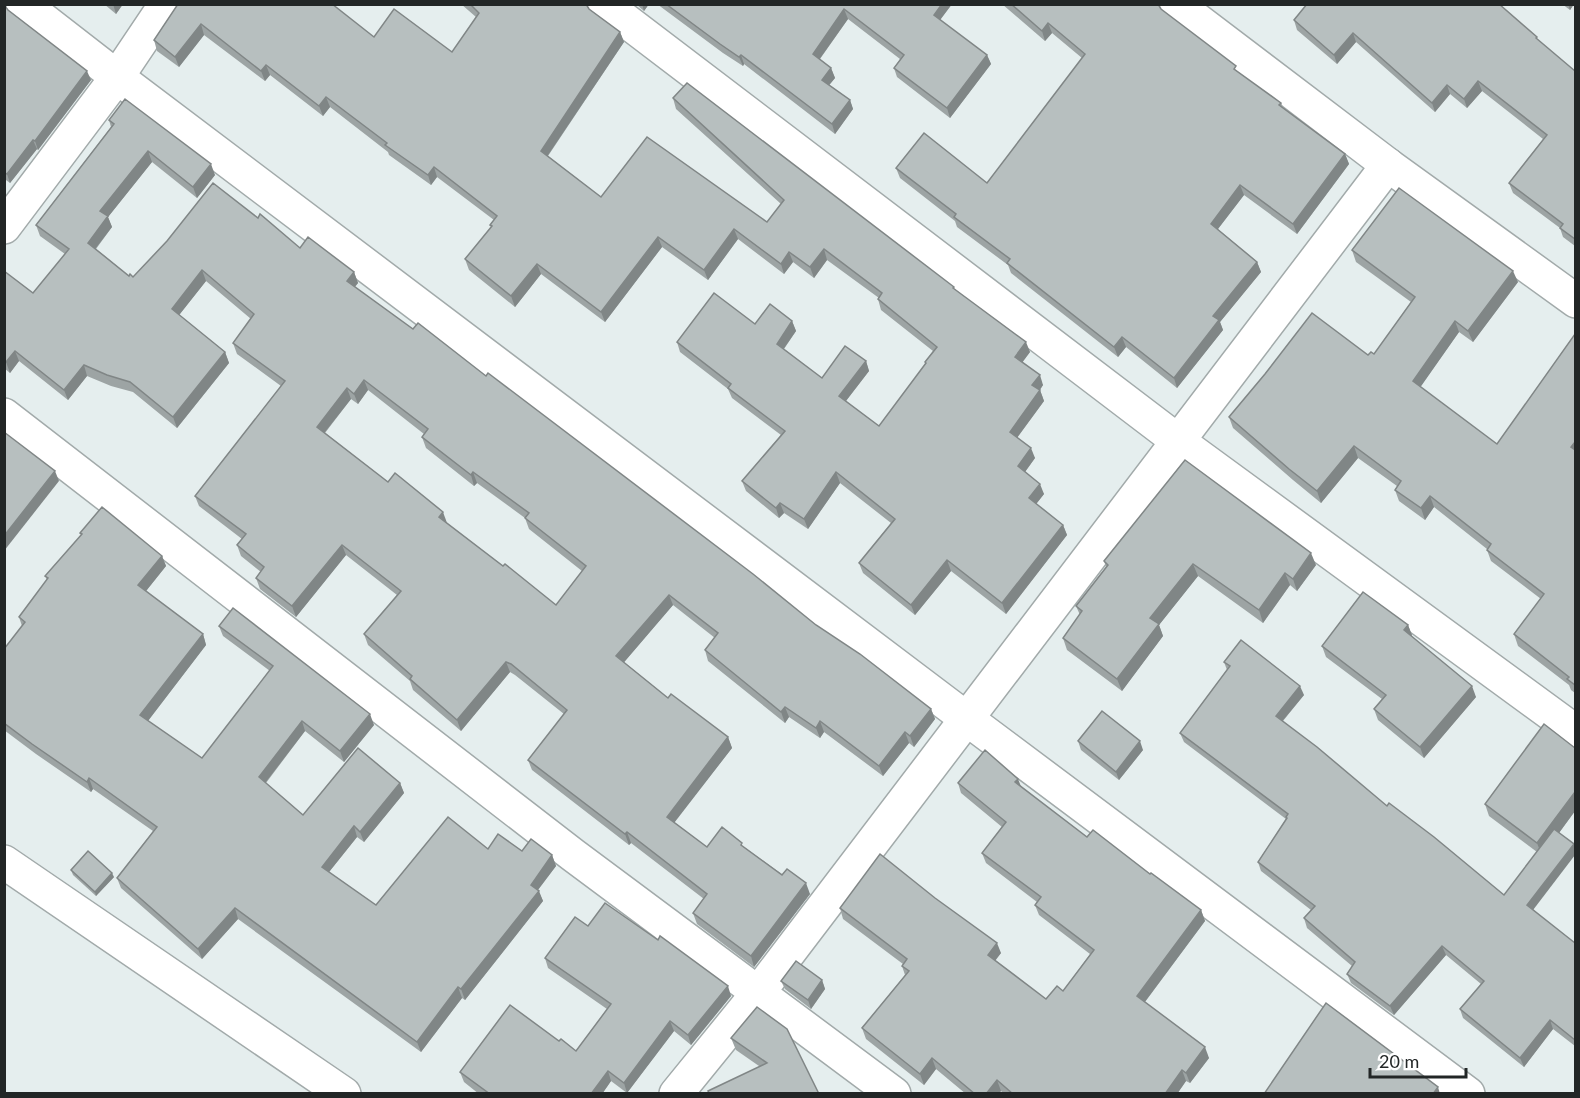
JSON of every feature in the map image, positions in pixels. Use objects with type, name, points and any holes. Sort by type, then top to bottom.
[{"type":"street","points":[[23,4],[967,719],[1468,1094]]},
{"type":"street","points":[[4,227],[117,77],[166,4]]},
{"type":"street","points":[[604,4],[1178,441],[1575,732]]},
{"type":"street","points":[[1176,4],[1388,165],[1575,301]]},
{"type":"street","points":[[676,1094],[758,993],[1388,165]]},
{"type":"street","points":[[4,415],[563,847],[894,1094]]},
{"type":"street","points":[[4,862],[345,1094]]},
{"type":"building","points":[[178,4],[332,4],[374,37],[394,9],[452,52],[479,13],[470,4],[586,4],[589,9],[620,32],[541,151],[601,197],[647,137],[767,222],[784,200],[673,98],[687,83],[1026,342],[1015,357],[1040,375],[1032,385],[1040,390],[1010,432],[1031,448],[1018,466],[1040,484],[1029,498],[1063,525],[1002,603],[947,560],[911,605],[859,563],[895,519],[836,472],[804,519],[780,503],[776,508],[742,481],[785,431],[728,388],[731,384],[677,342],[714,293],[755,324],[770,304],[792,321],[777,344],[822,378],[845,346],[866,361],[839,396],[879,426],[937,347],[878,299],[882,293],[824,249],[810,267],[789,252],[781,264],[734,229],[704,270],[658,237],[601,312],[537,264],[511,296],[465,259],[492,226],[490,225],[497,216],[434,167],[428,175],[385,145],[387,143],[326,97],[319,106],[266,65],[261,71],[201,24],[175,57],[154,40]]},
{"type":"building","points":[[666,4],[942,4],[934,15],[987,55],[947,108],[894,68],[904,55],[844,9],[813,54],[831,68],[822,80],[850,100],[832,124],[741,55],[739,57]]},
{"type":"building","points":[[1011,4],[1158,4],[1161,9],[1236,66],[1234,69],[1345,154],[1293,224],[1240,185],[1211,224],[1257,262],[1213,316],[1219,320],[1174,378],[1122,337],[1114,347],[1007,263],[1010,259],[954,217],[956,214],[896,168],[924,133],[987,183],[1085,54],[1048,23],[1042,31]]},
{"type":"building","points":[[1307,4],[1499,4],[1537,37],[1575,71],[1575,239],[1560,228],[1563,224],[1509,183],[1547,135],[1478,81],[1464,99],[1447,85],[1432,103],[1353,33],[1334,55],[1294,20]]},
{"type":"building","points":[[4,5],[87,71],[35,141],[33,140],[7,174],[4,172]]},
{"type":"building","points":[[125,99],[211,164],[193,187],[148,151],[100,211],[108,216],[88,243],[129,276],[130,274],[133,277],[167,241],[213,183],[258,218],[260,214],[300,248],[308,237],[354,272],[347,281],[413,329],[418,323],[486,376],[488,373],[753,574],[816,625],[860,654],[931,709],[910,736],[905,732],[879,766],[820,721],[816,728],[785,707],[781,712],[705,650],[718,633],[669,595],[616,656],[668,698],[671,694],[728,737],[667,817],[707,847],[722,827],[742,843],[741,845],[782,875],[787,869],[806,883],[751,956],[693,913],[707,894],[528,760],[567,710],[511,664],[506,662],[457,720],[410,679],[412,676],[364,634],[401,591],[342,545],[292,606],[256,578],[264,567],[237,545],[246,534],[195,496],[285,381],[233,343],[254,314],[202,270],[172,309],[225,352],[173,417],[130,382],[84,365],[64,390],[15,351],[6,362],[4,361],[4,271],[33,293],[69,249],[36,225],[114,124],[109,120]],"holes":[[[364,380],[428,429],[422,437],[471,475],[473,472],[529,513],[525,518],[586,566],[556,605],[505,564],[503,566],[439,517],[443,512],[395,473],[388,482],[317,427],[347,388],[354,394]]]},
{"type":"building","points":[[1399,188],[1513,271],[1468,331],[1455,321],[1413,381],[1497,444],[1575,334],[1575,442],[1571,447],[1575,450],[1575,685],[1567,679],[1569,677],[1514,634],[1544,594],[1487,550],[1491,544],[1430,496],[1421,508],[1395,490],[1401,481],[1354,446],[1317,491],[1229,417],[1312,313],[1368,355],[1371,352],[1374,354],[1415,297],[1352,250]]},
{"type":"building","points":[[4,432],[55,471],[4,536]]},
{"type":"building","points":[[1185,460],[1311,553],[1293,579],[1285,573],[1259,610],[1193,564],[1150,618],[1159,624],[1117,679],[1063,638],[1082,611],[1076,606],[1108,565],[1104,561]]},
{"type":"building","points":[[102,507],[162,556],[138,585],[203,634],[140,715],[202,758],[273,666],[219,626],[233,608],[370,714],[340,751],[302,721],[259,777],[303,815],[358,748],[400,783],[360,832],[354,826],[322,867],[376,905],[448,817],[488,849],[498,834],[522,851],[531,839],[552,855],[531,885],[539,891],[461,989],[458,987],[417,1042],[235,908],[198,949],[117,878],[157,827],[89,778],[87,782],[4,723],[4,649],[25,622],[19,617],[48,578],[45,576]]},
{"type":"building","points":[[1363,592],[1408,625],[1404,630],[1472,686],[1420,747],[1374,709],[1386,695],[1322,646]]},
{"type":"building","points":[[1241,640],[1300,686],[1276,716],[1387,806],[1389,803],[1434,837],[1504,895],[1554,829],[1574,844],[1527,905],[1575,943],[1575,1040],[1550,1020],[1520,1058],[1460,1009],[1484,981],[1442,946],[1390,1006],[1347,974],[1355,962],[1304,918],[1315,906],[1258,862],[1288,814],[1180,733],[1230,666],[1224,662]]},
{"type":"building","points":[[1102,711],[1140,741],[1116,772],[1078,741]]},
{"type":"building","points":[[1544,724],[1575,748],[1575,792],[1537,843],[1485,804]]},
{"type":"building","points":[[985,750],[1018,779],[1015,782],[1087,837],[1093,830],[1201,910],[1137,996],[1205,1047],[1186,1073],[1182,1070],[1165,1094],[1013,1094],[997,1080],[986,1094],[975,1094],[932,1058],[920,1074],[862,1028],[909,971],[902,966],[907,959],[840,908],[880,854],[997,943],[988,955],[1046,999],[1057,986],[1063,991],[1094,950],[1035,905],[1041,897],[982,853],[1006,822],[958,783]]},
{"type":"building","points":[[88,851],[112,873],[95,892],[71,870]]},
{"type":"building","points":[[605,903],[658,940],[660,936],[728,986],[688,1035],[670,1021],[624,1083],[608,1071],[591,1094],[490,1094],[460,1072],[510,1005],[576,1051],[611,1004],[545,958],[575,917],[588,926]]},
{"type":"building","points":[[796,961],[822,980],[808,1000],[781,981]]},
{"type":"building","points":[[1326,1003],[1438,1087],[1433,1094],[1264,1094]]},
{"type":"building","points":[[757,1007],[787,1029],[819,1094],[709,1094],[708,1091],[767,1063],[731,1038]]}]
